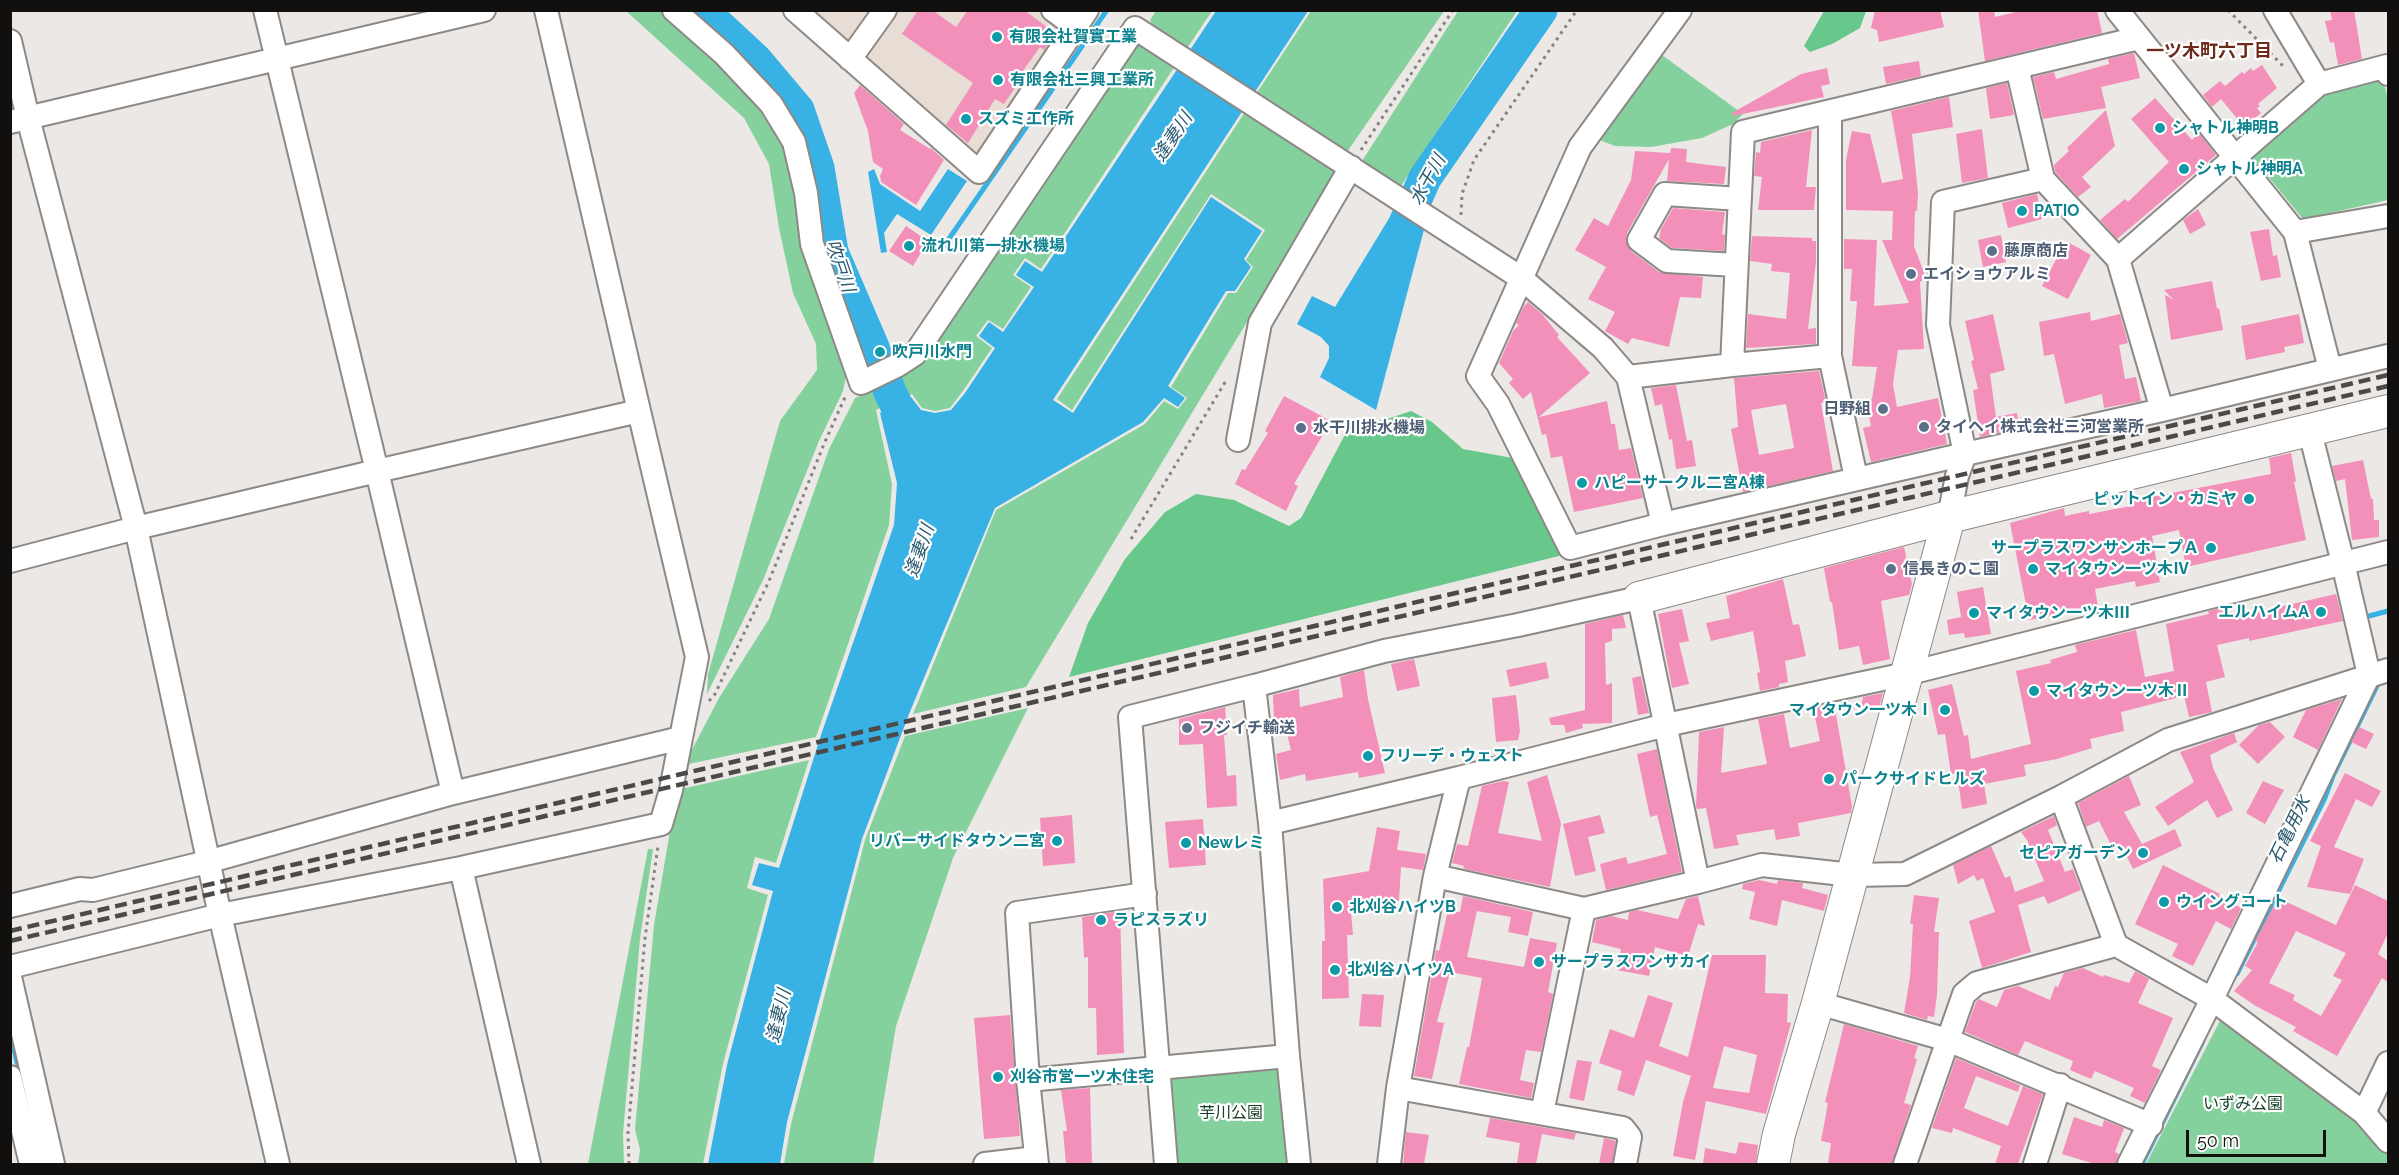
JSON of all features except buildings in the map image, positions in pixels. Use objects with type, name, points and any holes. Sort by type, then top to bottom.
[{"type":"street","points":[[265,10],[453,793]]},
{"type":"street","points":[[19,120],[484,10]]},
{"type":"street","points":[[10,967],[220,915],[461,868],[661,824],[671,790],[697,657],[546,10]]},
{"type":"street","points":[[674,10],[724,54],[771,104],[794,142],[806,193],[812,244],[861,382],[898,365],[915,354],[1135,28],[1521,278],[1603,348],[1628,377],[1663,524]]},
{"type":"street","points":[[795,10],[978,172],[1082,19],[1053,10]]},
{"type":"street","points":[[850,59],[885,10]]},
{"type":"street","points":[[1680,10],[1580,147],[1478,376],[1498,404],[1570,548],[1856,478],[2163,410],[2388,356]]},
{"type":"street","points":[[2117,10],[2295,232],[2330,369]]},
{"type":"street","points":[[2275,10],[2313,89]]},
{"type":"street","points":[[1732,365],[1743,132],[2139,38]]},
{"type":"street","points":[[10,41],[19,120],[136,528],[207,862],[278,1164]]},
{"type":"street","points":[[2017,67],[2043,179],[2118,259],[2163,410]]},
{"type":"street","points":[[2118,259],[2313,89],[2388,69]]},
{"type":"street","points":[[1830,113],[1830,356],[1856,478]]},
{"type":"street","points":[[1238,440],[1260,323],[1351,167]]},
{"type":"street","points":[[1773,1164],[1779,1134],[1818,1003],[1950,517],[1957,476],[1965,454],[1938,325],[1943,202],[2043,179]]},
{"type":"street","points":[[1736,265],[1667,261],[1639,240],[1665,194],[1740,199]]},
{"type":"street","points":[[2295,232],[2388,216]]},
{"type":"street","points":[[1628,377],[1830,356]]},
{"type":"street","points":[[10,561],[136,528],[639,411]]},
{"type":"street","points":[[1166,1164],[1130,717],[1384,651],[1518,625],[1639,598],[1950,517],[2309,428],[2388,411]]},
{"type":"street","points":[[2129,1164],[2151,1125],[2212,999],[2378,673],[2343,563],[2309,428]]},
{"type":"street","points":[[1270,823],[1666,725],[1906,674],[2388,552]]},
{"type":"street","points":[[1639,598],[1698,882]]},
{"type":"street","points":[[1436,876],[1584,909],[1762,865],[1852,875],[1905,874],[2061,797],[2168,740],[2378,673]]},
{"type":"street","points":[[1254,686],[1270,823],[1288,1056],[1299,1164]]},
{"type":"street","points":[[10,906],[81,889],[93,890],[207,862],[453,793],[681,738]]},
{"type":"street","points":[[1389,1164],[1398,1088],[1436,876],[1459,778]]},
{"type":"street","points":[[2061,797],[2116,945],[2212,999],[2364,1113],[2388,1141]]},
{"type":"street","points":[[461,868],[528,1164]]},
{"type":"street","points":[[985,1164],[1036,1161],[1017,913],[1145,894]]},
{"type":"street","points":[[1542,1113],[1584,909]]},
{"type":"street","points":[[1905,1164],[1964,994],[1977,983],[2116,945]]},
{"type":"street","points":[[10,976],[53,1164]]},
{"type":"street","points":[[1818,1003],[1948,1040],[2151,1125]]},
{"type":"street","points":[[1028,1080],[1288,1056]]},
{"type":"street","points":[[2364,1113],[2388,1064]]},
{"type":"street","points":[[10,1077],[31,1164]]},
{"type":"street","points":[[2035,1164],[2060,1085]]},
{"type":"street","points":[[1398,1088],[1623,1128],[1630,1137],[1625,1164]]},
{"type":"path","points":[[1351,167],[1453,10]]},
{"type":"path","points":[[1458,236],[1462,194],[1474,160],[1576,10]]},
{"type":"path","points":[[2228,10],[2313,89]]},
{"type":"path","points":[[1131,539],[1230,375]]},
{"type":"path","points":[[708,703],[715,694],[769,581],[824,444],[848,392],[861,382]]},
{"type":"path","points":[[629,1164],[628,1133],[645,938],[661,824]]},
{"type":"shaded area","points":[[812,11],[1076,11],[977,161]]},
{"type":"green space","points":[[626,11],[667,11],[720,57],[790,145],[848,367],[843,391],[819,441],[763,580],[707,694],[708,674],[780,421],[817,370],[816,344],[793,293],[779,228],[769,164],[744,118]]},
{"type":"green space","points":[[1156,11],[1212,11],[1186,50],[1156,32],[1150,20]]},
{"type":"green space","points":[[1311,11],[1444,11],[1345,155],[1254,97]]},
{"type":"green space","points":[[1458,11],[1517,11],[1399,189],[1365,170],[1362,161]]},
{"type":"green space","points":[[1824,11],[1866,11],[1860,28],[1832,44],[1810,52],[1804,46]]},
{"type":"green space","points":[[1132,45],[1146,46],[1175,66],[1041,269],[1025,258],[1013,275],[1031,287],[1003,329],[988,320],[976,336],[992,348],[963,391],[950,408],[935,411],[922,408],[912,394],[906,397],[898,378],[920,357]]},
{"type":"green space","points":[[1662,55],[1743,114],[1733,124],[1702,138],[1651,147],[1615,146],[1597,139]]},
{"type":"green space","points":[[2383,78],[2388,101],[2388,200],[2303,219],[2253,158],[2328,91]]},
{"type":"green space","points":[[1245,112],[1328,162],[1336,175],[1026,687],[913,714],[996,510],[1145,424],[1164,401],[1178,409],[1187,398],[1171,387],[1228,293],[1236,293],[1253,267],[1246,260],[1265,230],[1211,194],[1072,410],[1057,399]]},
{"type":"green space","points":[[874,390],[882,407],[876,410],[892,484],[889,525],[816,737],[684,765],[719,698],[769,619],[829,449],[855,398]]},
{"type":"green space","points":[[1411,411],[1432,422],[1463,449],[1518,459],[1567,554],[1069,677],[1088,623],[1125,559],[1165,512],[1196,494],[1234,500],[1289,526],[1301,518],[1350,425],[1384,420]]},
{"type":"green space","points":[[1028,708],[953,858],[896,1026],[873,1164],[784,1164],[791,1124],[865,840],[905,736]]},
{"type":"green space","points":[[809,760],[776,863],[755,857],[747,888],[768,895],[723,1064],[703,1164],[638,1164],[640,1150],[635,1129],[654,925],[677,790]]},
{"type":"green space","points":[[648,849],[653,849],[640,939],[623,1134],[624,1164],[588,1164]]},
{"type":"green space","name":"いずみ公園","points":[[2223,1015],[2388,1146],[2388,1164],[2146,1164]]},
{"type":"green space","name":"芋川公園","points":[[1281,1056],[1290,1164],[1178,1164],[1171,1067]]},
{"type":"water","name":"逢妻川","points":[[1216,11],[1308,11],[1053,400],[1073,413],[1211,197],[1262,231],[1244,259],[1251,267],[1235,291],[1226,291],[1168,386],[1185,398],[1178,407],[1164,398],[1143,422],[995,508],[909,714],[862,839],[787,1122],[780,1164],[708,1164],[727,1065],[773,891],[752,885],[759,863],[779,868],[821,735],[894,525],[897,483],[880,413],[888,409],[878,389],[896,380],[904,401],[911,397],[921,410],[935,413],[951,410],[995,348],[979,336],[989,322],[1003,332],[1034,287],[1016,275],[1025,261],[1042,272]]},
{"type":"water","points":[[874,169],[880,184],[920,211],[948,169],[967,181],[931,235],[897,214],[884,233],[887,252],[881,253],[868,172]]},
{"type":"water","points":[[1396,207],[1425,226],[1376,410],[1320,377],[1329,358],[1329,346],[1321,337],[1297,324],[1312,296],[1335,307]]},
{"type":"waterway","name":"吹戸川","points":[[702,10],[755,59],[798,110],[818,168],[832,252],[906,425]]},
{"type":"waterway","points":[[944,246],[1107,10]]},
{"type":"waterway","name":"水干川","points":[[1399,237],[1425,178],[1541,10]]},
{"type":"waterway","name":"石亀用水","points":[[2366,621],[2365,617],[2388,611]]},
{"type":"waterway","name":"石亀用水","points":[[2237,974],[2324,800],[2333,776],[2378,684]]},
{"type":"waterway","points":[[10,1031],[20,1076]]},
{"type":"waterway","name":"石亀用水","points":[[2142,1164],[2203,1041]]},
{"type":"railway","points":[[10,931],[2388,375]]},
{"type":"railway","points":[[10,941],[2388,386]]},
{"type":"place","name":"有限会社賀實工業","points":[[997,37]]},
{"type":"place","name":"有限会社三興工業所","points":[[998,80]]},
{"type":"place","name":"スズミ工作所","points":[[966,119]]},
{"type":"place","name":"シャトル神明B","points":[[2160,128]]},
{"type":"place","name":"シャトル神明A","points":[[2184,169]]},
{"type":"place","name":"PATIO","points":[[2022,211]]},
{"type":"place","name":"流れ川第一排水機場","points":[[909,246]]},
{"type":"place","name":"藤原商店","points":[[1992,251]]},
{"type":"place","name":"エイショウアルミ","points":[[1911,274]]},
{"type":"place","name":"吹戸川水門","points":[[880,352]]},
{"type":"place","name":"日野組","points":[[1883,409]]},
{"type":"place","name":"タイヘイ株式会社三河営業所","points":[[1924,427]]},
{"type":"place","name":"水干川排水機場","points":[[1301,428]]},
{"type":"place","name":"ハピーサークル二宮A棟","points":[[1582,483]]},
{"type":"place","name":"ピットイン・カミヤ","points":[[2249,499]]},
{"type":"place","name":"サープラスワンサンホープＡ","points":[[2211,548]]},
{"type":"place","name":"信長きのこ園","points":[[1891,569]]},
{"type":"place","name":"マイタウン一ツ木Ⅳ","points":[[2033,569]]},
{"type":"place","name":"エルハイムA","points":[[2321,612]]},
{"type":"place","name":"マイタウン一ツ木Ⅲ","points":[[1974,613]]},
{"type":"place","name":"マイタウン一ツ木Ⅱ","points":[[2034,691]]},
{"type":"place","name":"マイタウン一ツ木Ⅰ","points":[[1945,710]]},
{"type":"place","name":"フジイチ輸送","points":[[1187,728]]},
{"type":"place","name":"フリーデ・ウェスト","points":[[1368,756]]},
{"type":"place","name":"パークサイドヒルズ","points":[[1829,779]]},
{"type":"place","name":"リバーサイドタウン二宮","points":[[1057,841]]},
{"type":"place","name":"Newレミ","points":[[1186,843]]},
{"type":"place","name":"セピアガーデン","points":[[2143,853]]},
{"type":"place","name":"ウイングコート","points":[[2164,902]]},
{"type":"place","name":"北刈谷ハイツB","points":[[1337,907]]},
{"type":"place","name":"ラピスラズリ","points":[[1101,920]]},
{"type":"place","name":"サープラスワンサカイ","points":[[1539,962]]},
{"type":"place","name":"北刈谷ハイツA","points":[[1335,970]]},
{"type":"place","name":"刈谷市営一ツ木住宅","points":[[998,1077]]},
{"type":"district","name":"一ツ木町六丁目","points":[[2209,52]]}]
